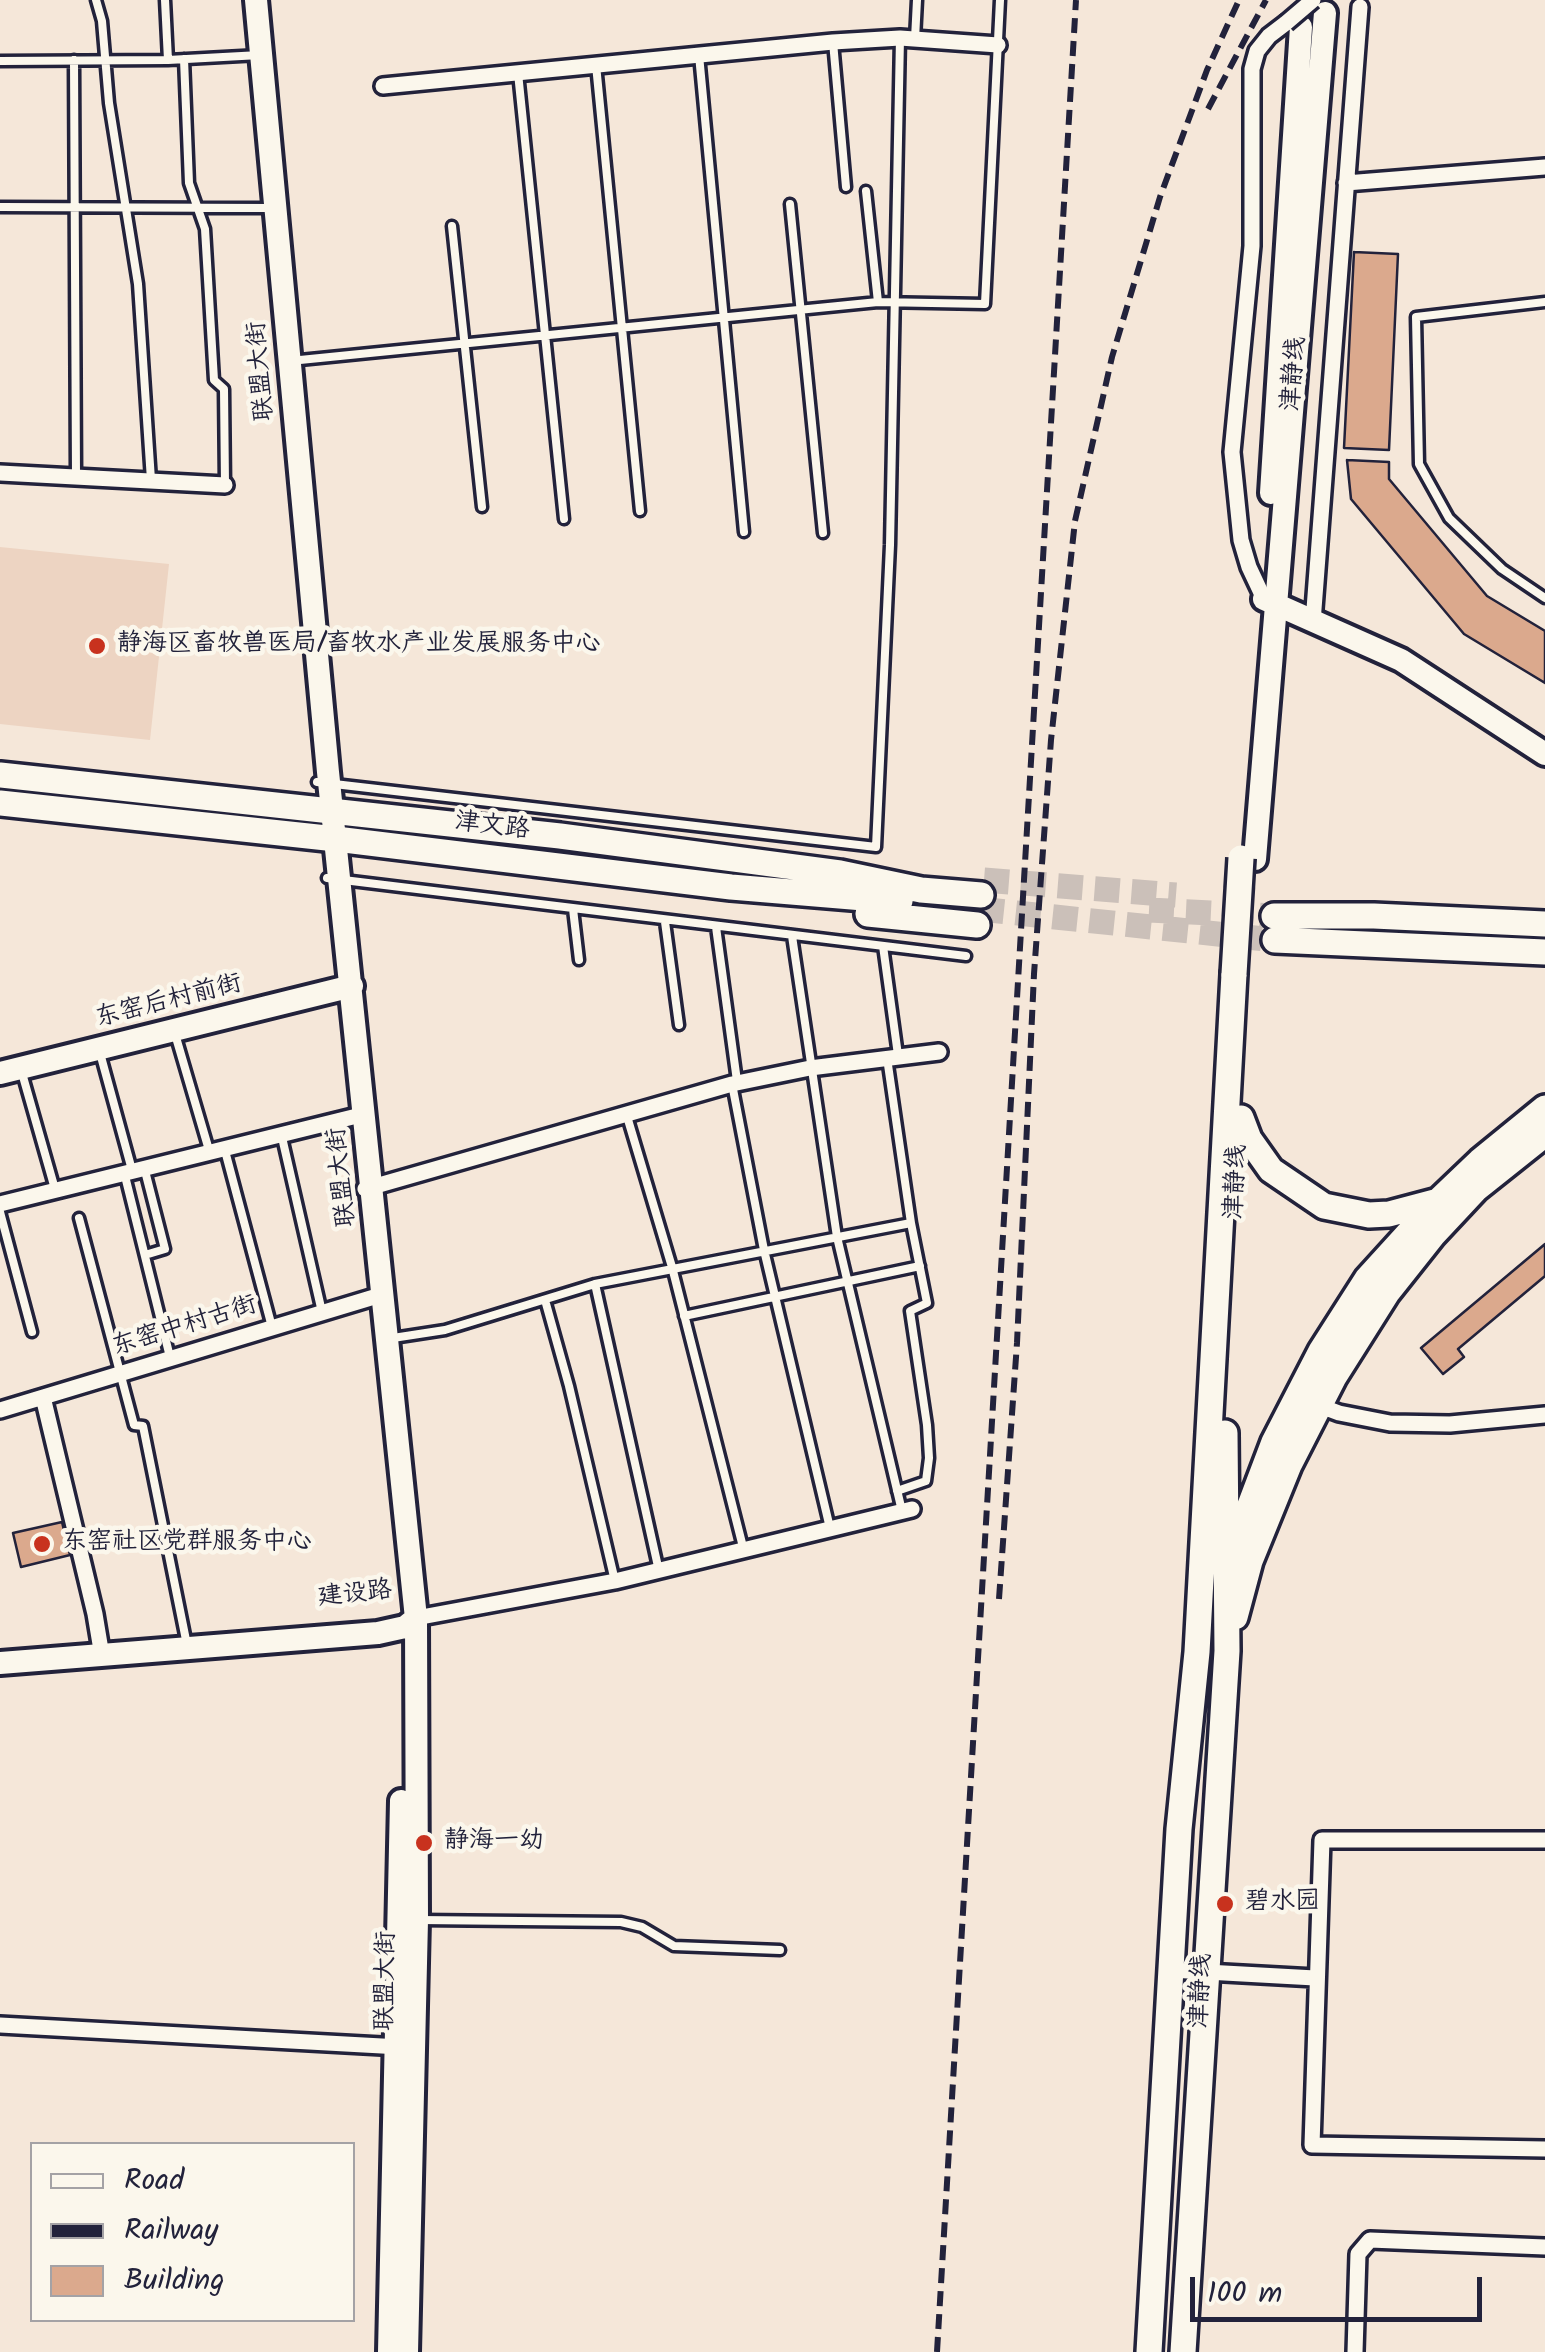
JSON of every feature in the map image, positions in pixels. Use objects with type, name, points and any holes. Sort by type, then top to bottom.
[{"type":"main road","points":[[248,0],[257,56]]},
{"type":"main road","name":"联盟大街","points":[[256,0],[270,208],[324,795],[383,1338]]},
{"type":"main road","name":"津静线","points":[[1149,2352],[1179,1829],[1197,1652],[1248,858],[1319,6]]},
{"type":"main road","name":"津静线","points":[[1271,602],[1294,25]]},
{"type":"main road","points":[[1271,602],[1401,660],[1545,754]]},
{"type":"main road","name":"津文路","points":[[0,775],[324,795],[840,873],[980,902],[900,918],[784,902],[731,887],[0,803]]},
{"type":"main road","points":[[1545,924],[1374,916],[1275,919],[1545,952]]},
{"type":"main road","name":"津静线","points":[[1183,2352],[1227,1651],[1224,1457],[1241,1118],[1242,974]]},
{"type":"main road","name":"东窑后村前街","points":[[10,1071],[347,987]]},
{"type":"main road","points":[[1227,1651],[1250,1561],[1309,1400],[1321,1351],[1368,1280],[1437,1202],[1545,1108]]},
{"type":"main road","points":[[1241,1118],[1249,1139],[1272,1170],[1324,1206],[1369,1215],[1389,1214],[1476,1188]]},
{"type":"main road","points":[[1197,1652],[1266,1460],[1433,1235],[1476,1188],[1545,1134]]},
{"type":"main road","points":[[383,1338],[408,1621],[405,2047],[390,2352]]},
{"type":"main road","name":"建设路","points":[[0,1654],[378,1632],[408,1621]]},
{"type":"main road","name":"建设路","points":[[0,1663],[102,1651]]},
{"type":"main road","name":"联盟大街","points":[[405,2047],[407,2352]]},
{"type":"street","points":[[1271,602],[1249,567],[1241,540],[1232,452],[1252,246],[1252,69],[1257,51],[1269,36],[1294,25],[1319,6]]},
{"type":"street","points":[[1313,622],[1360,7]]},
{"type":"street","points":[[382,86],[833,42],[907,39],[998,45]]},
{"type":"street","points":[[1346,184],[1545,167]]},
{"type":"street","points":[[0,473],[226,484]]},
{"type":"street","points":[[368,1188],[735,1083],[810,1068],[939,1052]]},
{"type":"street","points":[[0,1204],[360,1115]]},
{"type":"street","name":"东窑中村古街","points":[[0,1410],[379,1295]]},
{"type":"street","points":[[42,1397],[102,1651]]},
{"type":"street","points":[[1309,1400],[1390,1423],[1450,1424],[1545,1415]]},
{"type":"street","points":[[408,1621],[615,1581],[907,1510]]},
{"type":"street","points":[[1545,1840],[1322,1840],[1312,2145],[1545,2149]]},
{"type":"street","points":[[1170,1970],[1315,1978]]},
{"type":"street","points":[[0,2026],[405,2047]]},
{"type":"street","points":[[1355,2352],[1358,2254],[1370,2240],[1545,2247]]},
{"type":"lane","points":[[96,0],[138,284],[151,480]]},
{"type":"lane","points":[[165,0],[168,60]]},
{"type":"lane","points":[[324,795],[876,847],[890,545],[894,302],[907,39],[917,0]]},
{"type":"lane","points":[[285,362],[878,302],[985,304],[1000,0]]},
{"type":"lane","points":[[833,42],[846,187]]},
{"type":"lane","points":[[0,60],[257,56]]},
{"type":"lane","points":[[698,56],[744,532]]},
{"type":"lane","points":[[184,59],[188,183],[204,229],[214,380],[224,390],[226,484]]},
{"type":"lane","points":[[74,60],[76,476]]},
{"type":"lane","points":[[596,66],[640,511]]},
{"type":"lane","points":[[518,73],[564,520]]},
{"type":"lane","points":[[866,191],[878,302]]},
{"type":"lane","points":[[790,204],[823,533]]},
{"type":"lane","points":[[0,207],[270,208]]},
{"type":"lane","points":[[452,226],[482,507]]},
{"type":"lane","points":[[1545,302],[1416,317],[1419,464],[1449,518],[1502,569],[1545,598]]},
{"type":"lane","points":[[334,879],[966,956]]},
{"type":"lane","points":[[572,910],[579,960]]},
{"type":"lane","points":[[665,922],[679,1024]]},
{"type":"lane","points":[[716,927],[735,1083],[764,1250],[830,1529]]},
{"type":"lane","points":[[792,936],[846,1282],[896,1491],[907,1510]]},
{"type":"lane","points":[[883,946],[911,1223],[927,1304],[910,1311],[922,1378],[929,1458],[926,1480],[896,1491]]},
{"type":"lane","points":[[174,1030],[217,1149],[272,1328]]},
{"type":"lane","points":[[99,1049],[134,1170],[164,1249],[145,1255]]},
{"type":"lane","points":[[10,1071],[55,1190]]},
{"type":"lane","points":[[626,1113],[672,1268],[744,1551]]},
{"type":"lane","points":[[281,1133],[322,1312]]},
{"type":"lane","points":[[134,1170],[145,1255],[171,1358]]},
{"type":"lane","points":[[0,1212],[32,1332]]},
{"type":"lane","points":[[79,1218],[134,1425],[143,1426],[187,1645]]},
{"type":"lane","points":[[383,1338],[445,1330],[595,1284],[911,1223]]},
{"type":"lane","points":[[684,1316],[920,1266]]},
{"type":"lane","points":[[595,1284],[659,1571]]},
{"type":"lane","points":[[546,1300],[615,1581]]},
{"type":"lane","points":[[408,1920],[621,1922],[642,1927],[674,1946],[780,1950]]},
{"type":"shaded area","name":"静海区畜牧兽医局/畜牧水产业发展服务中心","points":[[0,547],[169,564],[150,740],[0,724]]},
{"type":"building","points":[[1354,252],[1398,254],[1389,450],[1344,448]]},
{"type":"building","points":[[1347,460],[1389,462],[1389,479],[1487,596],[1545,631],[1545,683],[1464,634],[1351,499]]},
{"type":"building","points":[[1545,1244],[1545,1276],[1458,1349],[1464,1357],[1443,1374],[1421,1348]]},
{"type":"building","name":"东窑社区党群服务中心","points":[[62,1522],[70,1555],[21,1567],[13,1533]]},
{"type":"tunnel","points":[[984,880],[1176,895]]},
{"type":"tunnel","points":[[979,909],[1275,940]]},
{"type":"tunnel","points":[[1149,910],[1274,916]]},
{"type":"railway","points":[[937,2352],[1076,0]]},
{"type":"railway","points":[[999,1599],[1017,1343],[1034,974],[1051,740],[1075,521],[1112,357],[1160,197],[1207,70],[1239,0]]},
{"type":"railway","points":[[1208,109],[1266,0]]},
{"type":"place","name":"静海区畜牧兽医局/畜牧水产业发展服务中心","points":[[97,646]]},
{"type":"place","name":"东窑社区党群服务中心","points":[[42,1544]]},
{"type":"place","name":"静海一幼","points":[[424,1843]]},
{"type":"place","name":"碧水园","points":[[1225,1904]]}]
